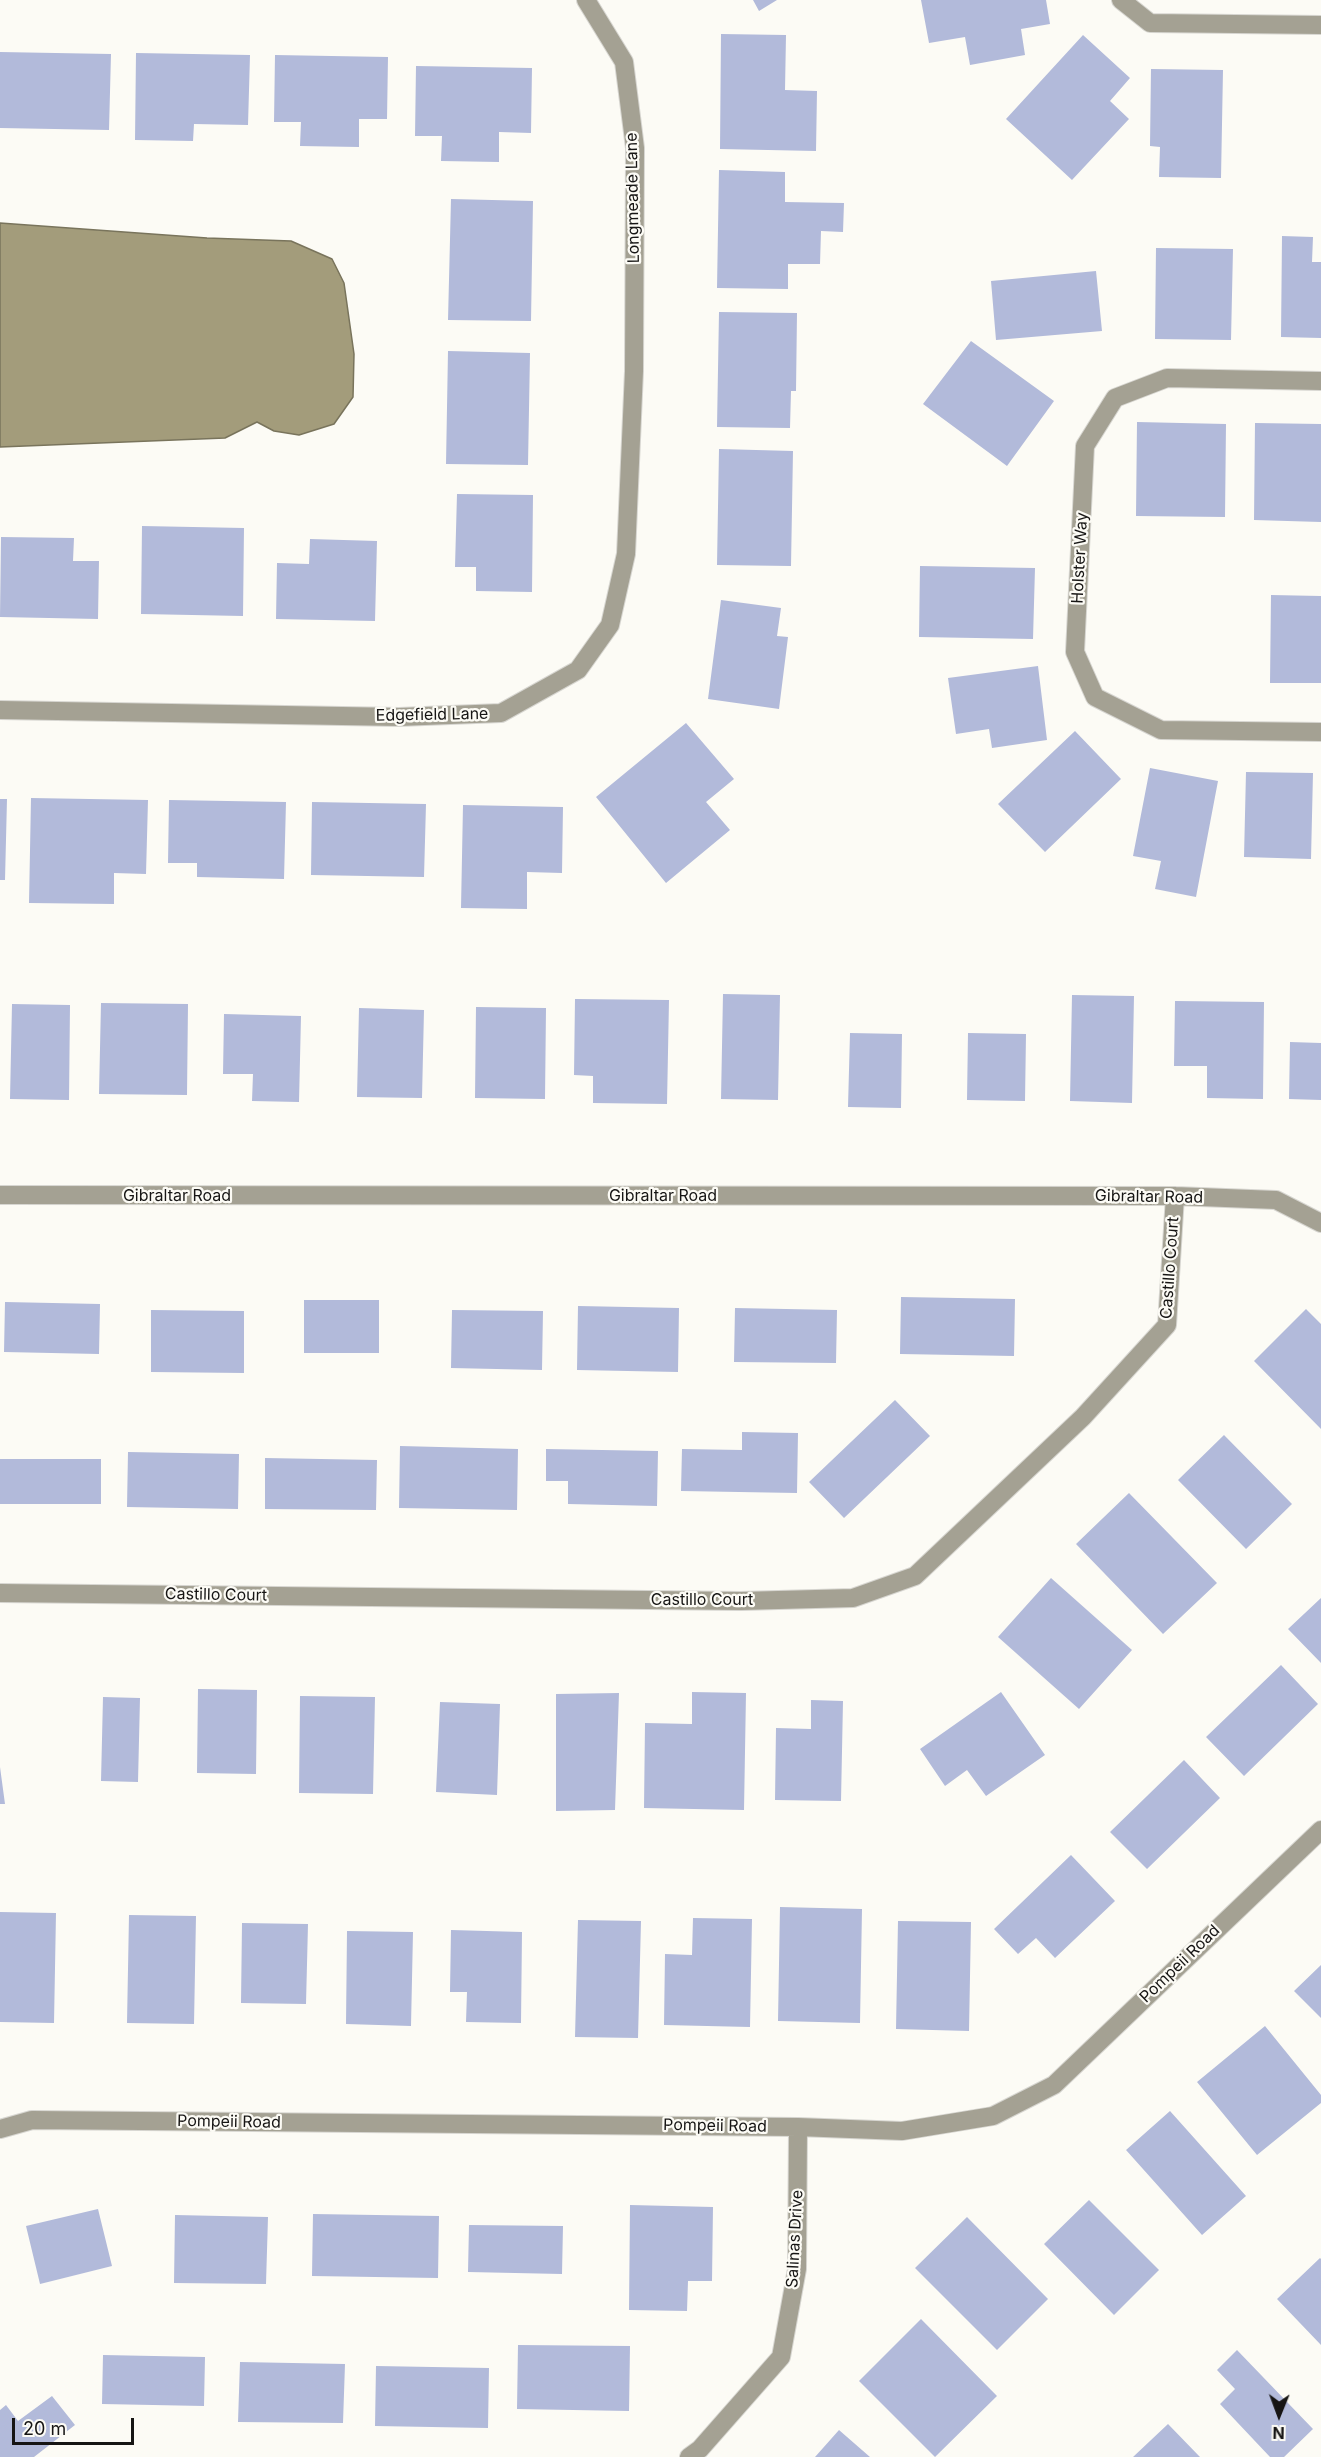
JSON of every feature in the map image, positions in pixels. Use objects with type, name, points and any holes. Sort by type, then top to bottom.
[{"type":"street","name":"Longmeade Lane","points":[[586,0],[624,62],[635,148],[634,371]]},
{"type":"street","points":[[1121,0],[1150,23],[1321,25]]},
{"type":"street","name":"Edgefield Lane","points":[[0,710],[399,717],[501,713],[578,670],[610,625],[626,554],[634,371]]},
{"type":"street","name":"Holster Way","points":[[1321,381],[1167,378],[1115,398],[1085,446],[1075,652],[1095,697],[1161,730],[1321,732]]},
{"type":"street","name":"Gibraltar Road","points":[[0,1196],[1175,1196],[1276,1200],[1321,1222]]},
{"type":"street","name":"Castillo Court","points":[[0,1593],[729,1601],[853,1598],[915,1576],[1083,1417],[1167,1325],[1175,1196]]},
{"type":"street","name":"Pompeii Road","points":[[0,2129],[32,2120],[798,2127],[902,2131],[993,2116],[1054,2085],[1321,1830]]},
{"type":"street","name":"Salinas Drive","points":[[689,2457],[700,2449],[781,2357],[796,2270],[798,2127]]},
{"type":"shaded area","points":[[0,223],[207,238],[291,241],[332,259],[344,283],[354,354],[353,397],[334,424],[299,435],[274,431],[257,422],[225,438],[0,447]]},
{"type":"building","points":[[753,0],[777,0],[759,11]]},
{"type":"building","points":[[921,0],[1046,0],[1050,24],[1021,29],[1025,55],[970,65],[965,37],[929,43]]},
{"type":"building","points":[[721,34],[786,35],[785,90],[817,91],[816,151],[720,149]]},
{"type":"building","points":[[1083,35],[1130,78],[1110,101],[1129,119],[1072,180],[1006,119]]},
{"type":"building","points":[[0,52],[111,54],[109,130],[0,128]]},
{"type":"building","points":[[136,53],[250,55],[248,125],[194,124],[193,141],[135,140]]},
{"type":"building","points":[[275,55],[388,57],[387,119],[359,119],[359,147],[300,146],[301,122],[274,122]]},
{"type":"building","points":[[416,66],[532,68],[531,133],[499,132],[499,162],[441,161],[442,136],[415,136]]},
{"type":"building","points":[[1151,69],[1223,70],[1221,178],[1159,177],[1160,147],[1150,146]]},
{"type":"building","points":[[719,170],[785,172],[785,202],[844,203],[843,232],[821,231],[820,264],[788,264],[788,289],[717,288]]},
{"type":"building","points":[[451,199],[533,201],[531,321],[448,320]]},
{"type":"building","points":[[1282,236],[1313,237],[1312,262],[1321,262],[1321,338],[1281,337]]},
{"type":"building","points":[[1156,248],[1233,249],[1231,340],[1155,339]]},
{"type":"building","points":[[1096,271],[1102,331],[996,340],[991,281]]},
{"type":"building","points":[[719,312],[797,313],[796,391],[791,391],[790,428],[717,427]]},
{"type":"building","points":[[971,341],[1054,401],[1007,466],[923,404]]},
{"type":"building","points":[[448,351],[530,353],[528,465],[446,464]]},
{"type":"building","points":[[1137,422],[1226,424],[1225,517],[1136,516]]},
{"type":"building","points":[[1255,423],[1321,424],[1321,522],[1254,520]]},
{"type":"building","points":[[719,449],[793,451],[791,566],[717,565]]},
{"type":"building","points":[[457,494],[533,495],[532,592],[476,591],[476,567],[455,567]]},
{"type":"building","points":[[142,526],[244,528],[243,616],[141,614]]},
{"type":"building","points":[[1,537],[74,538],[73,561],[99,561],[98,619],[0,617]]},
{"type":"building","points":[[310,539],[377,541],[375,621],[276,619],[277,563],[309,564]]},
{"type":"building","points":[[920,566],[1035,568],[1033,639],[919,637]]},
{"type":"building","points":[[1271,595],[1321,596],[1321,683],[1270,683]]},
{"type":"building","points":[[721,600],[781,608],[777,636],[788,637],[779,709],[708,699]]},
{"type":"building","points":[[1038,666],[1047,740],[992,748],[989,729],[956,734],[948,678]]},
{"type":"building","points":[[686,723],[734,779],[706,802],[730,830],[666,883],[596,797]]},
{"type":"building","points":[[1075,731],[1121,779],[1045,852],[998,804]]},
{"type":"building","points":[[1150,768],[1218,781],[1196,897],[1155,889],[1161,861],[1133,856]]},
{"type":"building","points":[[1246,772],[1313,773],[1311,859],[1244,857]]},
{"type":"building","points":[[31,798],[148,800],[146,874],[114,873],[114,904],[29,903]]},
{"type":"building","points":[[0,799],[7,799],[5,880],[0,880]]},
{"type":"building","points":[[169,800],[286,802],[284,879],[197,877],[197,863],[168,863]]},
{"type":"building","points":[[312,802],[426,804],[424,877],[311,875]]},
{"type":"building","points":[[463,805],[563,807],[562,873],[527,872],[527,909],[461,908]]},
{"type":"building","points":[[723,994],[780,995],[778,1100],[721,1099]]},
{"type":"building","points":[[1072,995],[1134,996],[1132,1103],[1070,1101]]},
{"type":"building","points":[[575,999],[669,1000],[667,1104],[593,1103],[593,1076],[574,1075]]},
{"type":"building","points":[[1175,1001],[1264,1002],[1263,1099],[1207,1098],[1207,1066],[1174,1066]]},
{"type":"building","points":[[101,1003],[188,1004],[187,1095],[99,1094]]},
{"type":"building","points":[[12,1004],[70,1005],[69,1100],[10,1099]]},
{"type":"building","points":[[476,1007],[546,1008],[545,1099],[475,1098]]},
{"type":"building","points":[[359,1008],[424,1010],[422,1098],[357,1097]]},
{"type":"building","points":[[224,1014],[301,1016],[299,1102],[252,1101],[253,1074],[223,1074]]},
{"type":"building","points":[[850,1033],[902,1034],[901,1108],[848,1107]]},
{"type":"building","points":[[968,1033],[1026,1034],[1025,1101],[967,1100]]},
{"type":"building","points":[[1290,1042],[1321,1043],[1321,1100],[1289,1099]]},
{"type":"building","points":[[901,1297],[1015,1299],[1014,1356],[900,1354]]},
{"type":"building","points":[[304,1300],[379,1300],[379,1353],[304,1353]]},
{"type":"building","points":[[5,1302],[100,1304],[99,1354],[4,1352]]},
{"type":"building","points":[[578,1306],[679,1308],[678,1372],[577,1370]]},
{"type":"building","points":[[735,1308],[837,1310],[836,1363],[734,1362]]},
{"type":"building","points":[[1306,1309],[1321,1324],[1321,1429],[1254,1361]]},
{"type":"building","points":[[151,1310],[244,1311],[244,1373],[151,1372]]},
{"type":"building","points":[[452,1310],[543,1311],[542,1370],[451,1368]]},
{"type":"building","points":[[895,1400],[930,1436],[844,1518],[809,1482]]},
{"type":"building","points":[[742,1432],[798,1433],[797,1493],[681,1491],[682,1449],[742,1450]]},
{"type":"building","points":[[1224,1435],[1292,1504],[1246,1549],[1178,1480]]},
{"type":"building","points":[[400,1446],[518,1449],[517,1510],[399,1508]]},
{"type":"building","points":[[546,1449],[658,1451],[657,1506],[568,1504],[568,1481],[546,1481]]},
{"type":"building","points":[[128,1452],[239,1454],[238,1509],[127,1507]]},
{"type":"building","points":[[265,1458],[377,1460],[376,1510],[265,1509]]},
{"type":"building","points":[[0,1459],[101,1459],[101,1504],[0,1504]]},
{"type":"building","points":[[1129,1493],[1217,1583],[1163,1634],[1076,1544]]},
{"type":"building","points":[[1051,1578],[1132,1650],[1079,1709],[998,1637]]},
{"type":"building","points":[[1321,1598],[1321,1663],[1288,1629]]},
{"type":"building","points":[[1281,1665],[1318,1704],[1244,1776],[1206,1737]]},
{"type":"building","points":[[198,1689],[257,1690],[256,1774],[197,1773]]},
{"type":"building","points":[[692,1692],[746,1693],[744,1810],[644,1808],[645,1723],[692,1724]]},
{"type":"building","points":[[1001,1692],[1045,1755],[986,1796],[967,1770],[945,1786],[920,1749]]},
{"type":"building","points":[[619,1693],[615,1810],[556,1811],[556,1694]]},
{"type":"building","points":[[300,1696],[375,1697],[373,1794],[299,1793]]},
{"type":"building","points":[[103,1697],[140,1698],[138,1782],[101,1781]]},
{"type":"building","points":[[811,1700],[843,1701],[841,1801],[775,1800],[776,1728],[811,1729]]},
{"type":"building","points":[[440,1702],[500,1704],[497,1795],[436,1792]]},
{"type":"building","points":[[1184,1760],[1220,1798],[1147,1869],[1110,1832]]},
{"type":"building","points":[[0,1767],[5,1804],[0,1804]]},
{"type":"building","points":[[1071,1855],[1115,1901],[1055,1958],[1036,1938],[1018,1954],[994,1929]]},
{"type":"building","points":[[780,1907],[862,1909],[860,2023],[778,2021]]},
{"type":"building","points":[[0,1912],[56,1913],[54,2023],[0,2022]]},
{"type":"building","points":[[129,1915],[196,1916],[194,2024],[127,2023]]},
{"type":"building","points":[[693,1918],[752,1919],[750,2027],[664,2025],[665,1954],[692,1955]]},
{"type":"building","points":[[578,1920],[641,1921],[638,2038],[575,2037]]},
{"type":"building","points":[[898,1921],[971,1922],[969,2031],[896,2029]]},
{"type":"building","points":[[242,1923],[308,1924],[306,2004],[241,2003]]},
{"type":"building","points":[[451,1930],[522,1932],[521,2023],[466,2022],[467,1992],[450,1992]]},
{"type":"building","points":[[347,1931],[413,1932],[411,2026],[346,2024]]},
{"type":"building","points":[[1321,1965],[1321,2018],[1294,1991]]},
{"type":"building","points":[[1265,2026],[1321,2095],[1321,2103],[1257,2155],[1197,2082]]},
{"type":"building","points":[[1170,2111],[1246,2196],[1202,2235],[1126,2150]]},
{"type":"building","points":[[1089,2200],[1159,2270],[1114,2315],[1044,2244]]},
{"type":"building","points":[[630,2205],[713,2207],[712,2281],[688,2281],[687,2311],[629,2310]]},
{"type":"building","points":[[98,2209],[112,2266],[40,2284],[26,2226]]},
{"type":"building","points":[[313,2214],[439,2216],[438,2278],[312,2276]]},
{"type":"building","points":[[175,2215],[268,2217],[266,2284],[174,2283]]},
{"type":"building","points":[[967,2217],[1048,2299],[997,2350],[915,2268]]},
{"type":"building","points":[[469,2225],[563,2226],[562,2274],[468,2272]]},
{"type":"building","points":[[1321,2259],[1321,2345],[1277,2299]]},
{"type":"building","points":[[921,2319],[997,2396],[935,2457],[859,2381]]},
{"type":"building","points":[[518,2345],[630,2346],[629,2411],[517,2409]]},
{"type":"building","points":[[1237,2350],[1313,2429],[1284,2457],[1270,2457],[1220,2404],[1235,2389],[1217,2370]]},
{"type":"building","points":[[103,2355],[205,2357],[204,2406],[102,2404]]},
{"type":"building","points":[[240,2362],[345,2364],[343,2423],[238,2422]]},
{"type":"building","points":[[376,2366],[489,2368],[488,2428],[375,2426]]},
{"type":"building","points":[[52,2396],[75,2425],[34,2457],[0,2457],[0,2410],[6,2405],[18,2421]]},
{"type":"building","points":[[1168,2424],[1200,2457],[1133,2457]]},
{"type":"building","points":[[839,2430],[870,2457],[815,2457]]}]
